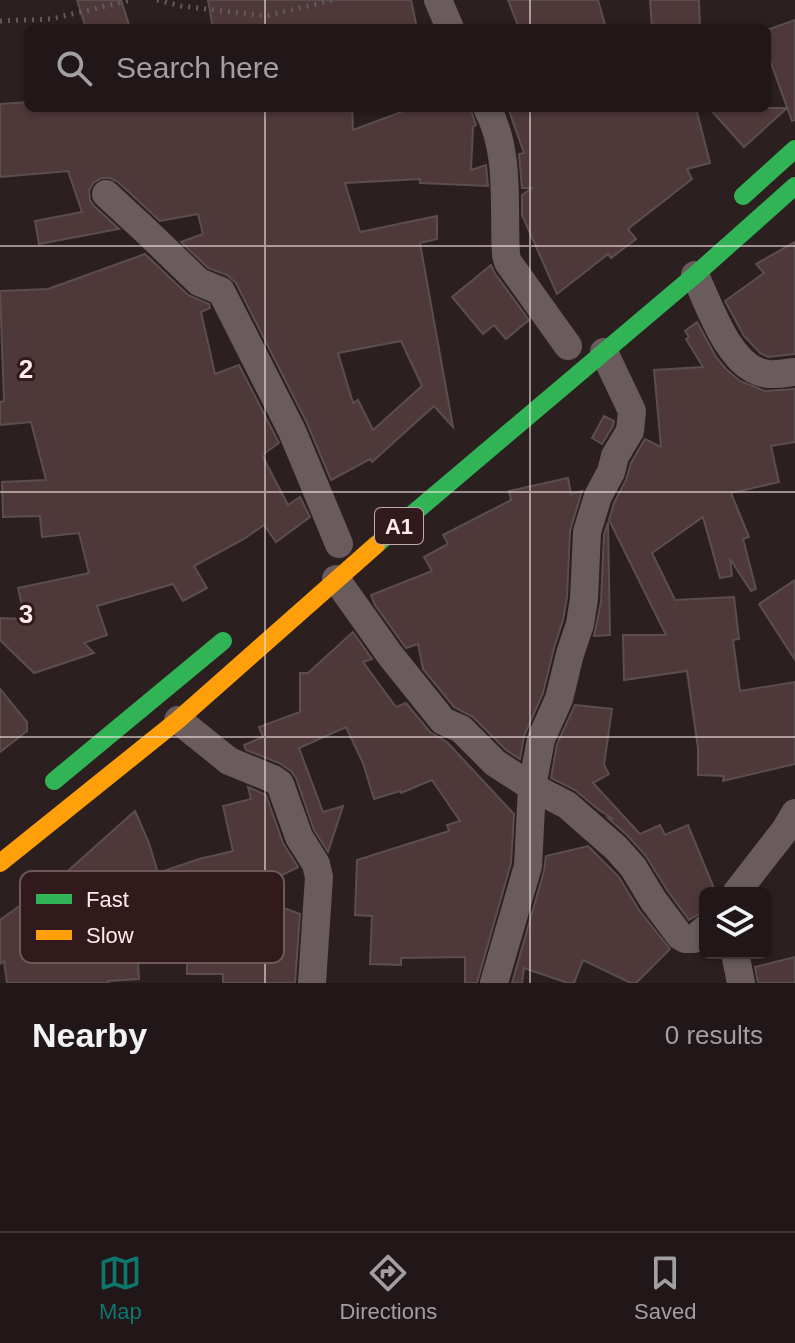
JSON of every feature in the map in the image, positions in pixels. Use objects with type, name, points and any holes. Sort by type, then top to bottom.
[{"type":"highway","points":[[731,207],[795,149]]},
{"type":"highway","name":"A1","points":[[0,863],[178,720],[337,554],[604,352],[795,186]]},
{"type":"highway","points":[[36,796],[240,627]]},
{"type":"street","points":[[438,0],[448,24]]},
{"type":"street","points":[[489,112],[504,171],[508,262],[568,346]]},
{"type":"street","points":[[106,194],[199,282],[221,291],[292,431],[337,554],[390,655],[443,721],[461,729],[495,763],[567,805],[616,848],[633,867],[680,936],[694,939],[699,934]]},
{"type":"street","points":[[695,275],[737,357],[750,369],[759,372],[795,372]]},
{"type":"street","points":[[494,983],[528,866],[532,787],[541,739],[559,699],[580,624],[587,532],[615,456],[630,431],[632,411],[604,352]]},
{"type":"street","points":[[178,720],[229,761],[280,784],[299,837],[316,864],[319,877],[312,983]]},
{"type":"street","points":[[741,887],[795,813]]},
{"type":"street","points":[[736,959],[741,983]]},
{"type":"path","points":[[0,21],[51,19],[131,0]]},
{"type":"path","points":[[157,0],[181,6],[266,16],[333,0]]},
{"type":"building","points":[[77,0],[121,0],[129,24],[85,24]]},
{"type":"building","points":[[208,0],[411,0],[416,24],[212,24]]},
{"type":"building","points":[[508,0],[598,0],[605,24],[517,24]]},
{"type":"building","points":[[650,0],[699,0],[700,24],[652,24]]},
{"type":"building","points":[[795,20],[795,120],[792,121],[771,63],[771,29]]},
{"type":"building","points":[[24,102],[24,112],[352,112],[353,130],[401,112],[471,112],[476,125],[473,127],[471,170],[486,165],[488,186],[420,183],[420,179],[345,183],[360,232],[437,216],[437,239],[420,243],[453,427],[434,406],[372,462],[370,459],[331,480],[307,423],[236,283],[227,275],[208,268],[181,242],[203,234],[198,214],[160,221],[118,182],[102,178],[93,183],[89,191],[90,200],[119,229],[39,244],[35,221],[82,212],[68,171],[0,177],[0,104]],"holes":[[[401,341],[422,386],[373,430],[358,400],[353,403],[338,353]]]},
{"type":"building","points":[[771,108],[787,108],[744,147],[713,112],[771,112]]},
{"type":"building","points":[[509,112],[697,112],[710,163],[687,169],[692,179],[628,229],[636,239],[611,258],[608,254],[557,294],[522,215],[522,195],[532,188],[522,188],[519,154],[524,153]]},
{"type":"building","points":[[795,242],[795,354],[768,357],[744,336],[725,301],[764,273],[756,264]]},
{"type":"building","points":[[145,254],[188,295],[209,304],[210,308],[201,312],[215,374],[239,365],[279,443],[262,455],[288,505],[300,497],[310,517],[276,542],[264,525],[194,566],[207,588],[183,601],[173,584],[97,606],[107,635],[84,643],[94,653],[34,673],[0,640],[0,618],[25,619],[18,588],[89,573],[79,533],[42,537],[40,516],[3,517],[2,482],[46,480],[31,422],[0,425],[0,402],[4,401],[0,291],[48,289]]},
{"type":"building","points":[[491,265],[529,320],[506,339],[494,325],[483,334],[452,297]]},
{"type":"building","points":[[697,322],[716,357],[740,381],[765,391],[795,389],[795,442],[771,446],[779,482],[731,493],[749,537],[743,539],[756,589],[751,591],[730,559],[732,576],[720,578],[703,517],[652,553],[675,600],[734,597],[739,639],[733,640],[740,691],[795,682],[795,764],[723,781],[724,776],[698,775],[698,748],[687,671],[624,680],[623,635],[666,635],[609,520],[631,463],[645,439],[661,447],[654,370],[703,367],[686,339],[689,337],[685,331]]},
{"type":"building","points":[[604,416],[614,421],[602,444],[592,438]]},
{"type":"building","points":[[568,478],[571,494],[582,491],[570,531],[567,597],[543,693],[524,736],[520,759],[506,750],[473,717],[454,707],[423,669],[418,644],[406,648],[371,595],[432,571],[424,557],[448,544],[443,535],[511,500],[509,491]]},
{"type":"building","points":[[608,522],[610,635],[594,636],[601,602],[604,535]]},
{"type":"building","points":[[795,580],[795,660],[759,604]]},
{"type":"building","points":[[353,632],[372,659],[363,662],[396,707],[406,703],[430,732],[447,742],[514,814],[511,863],[477,983],[465,983],[465,957],[401,958],[401,965],[370,964],[372,916],[355,915],[357,860],[449,831],[447,825],[460,821],[432,780],[401,793],[374,799],[363,763],[346,727],[299,748],[323,812],[343,806],[328,852],[314,830],[291,771],[246,750],[244,745],[263,737],[259,727],[300,712],[300,673],[308,673]]},
{"type":"building","points":[[0,689],[27,722],[27,731],[0,752]]},
{"type":"building","points":[[575,705],[612,709],[604,765],[609,774],[593,783],[640,834],[660,825],[665,835],[688,825],[714,887],[699,887],[699,914],[689,920],[646,856],[608,818],[613,819],[575,790],[551,778],[557,744]]},
{"type":"building","points":[[248,787],[266,795],[283,843],[298,867],[284,874],[284,871],[164,871],[233,851],[223,806],[251,799]]},
{"type":"building","points":[[135,811],[157,871],[68,871]]},
{"type":"building","points":[[588,846],[619,877],[639,910],[670,949],[636,983],[583,960],[574,983],[524,968],[522,983],[512,983],[546,856]]},
{"type":"building","points":[[20,906],[20,963],[138,963],[139,979],[109,983],[7,983],[4,961],[0,964],[0,920]]},
{"type":"building","points":[[284,908],[300,914],[295,983],[223,983],[223,974],[187,974],[187,963],[284,963]]},
{"type":"building","points":[[795,957],[795,983],[758,983],[755,967]]},
{"type":"traffic: fast","points":[[743,196],[795,149]]},
{"type":"traffic: fast","points":[[376,545],[695,275],[795,186]]},
{"type":"traffic: fast","points":[[54,781],[223,641]]},
{"type":"traffic: slow","points":[[0,863],[178,720],[376,545]]}]
